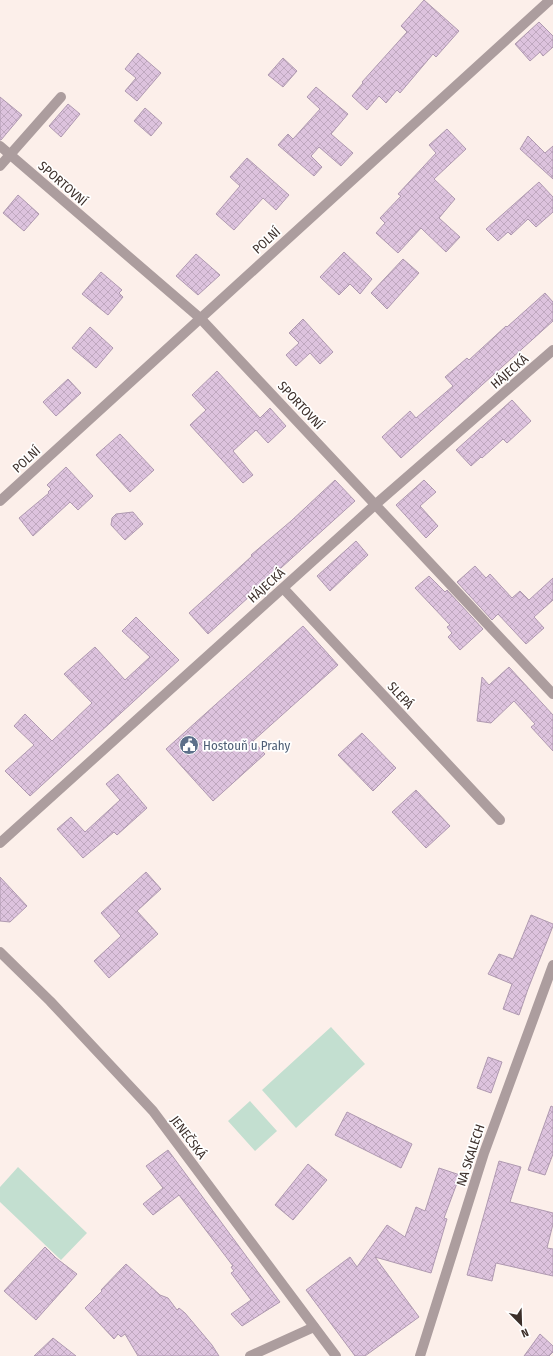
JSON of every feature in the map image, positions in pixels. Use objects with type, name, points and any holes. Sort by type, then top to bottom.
[{"type":"street","name":"POLNÍ","points":[[0,501],[550,0]]},
{"type":"street","points":[[0,166],[61,97]]},
{"type":"street","name":"SPORTOVNÍ","points":[[0,146],[200,318],[553,694]]},
{"type":"street","name":"HÁJECKÁ","points":[[0,843],[376,504],[553,350]]},
{"type":"street","name":"SLEPÁ","points":[[283,588],[500,820]]},
{"type":"street","name":"JENEČSKÁ","points":[[0,952],[50,1001],[154,1111],[336,1356]]},
{"type":"street","name":"NA SKALECH","points":[[420,1356],[484,1153],[553,965]]},
{"type":"street","points":[[250,1356],[314,1327]]},
{"type":"green space","points":[[331,1027],[365,1064],[296,1128],[262,1090]]},
{"type":"green space","points":[[250,1101],[277,1131],[255,1151],[228,1121]]},
{"type":"green space","points":[[18,1167],[87,1233],[61,1260],[0,1202],[0,1187]]},
{"type":"building","points":[[424,0],[459,31],[436,57],[433,54],[400,93],[397,90],[386,103],[379,96],[367,110],[352,96],[363,83],[362,82],[407,32],[401,26]]},
{"type":"building","points":[[539,22],[553,36],[553,47],[543,56],[540,52],[530,61],[515,44]]},
{"type":"building","points":[[138,53],[161,73],[137,101],[125,91],[136,78],[125,69]]},
{"type":"building","points":[[283,58],[297,71],[283,87],[268,75]]},
{"type":"building","points":[[316,87],[348,114],[331,134],[353,153],[341,166],[319,147],[311,156],[322,167],[314,176],[278,145],[288,134],[293,139],[320,109],[307,97]]},
{"type":"building","points":[[0,97],[22,115],[1,140],[0,140]]},
{"type":"building","points":[[68,104],[80,114],[61,137],[49,126]]},
{"type":"building","points":[[145,108],[162,123],[151,136],[134,121]]},
{"type":"building","points":[[447,129],[466,149],[434,179],[455,199],[439,218],[460,237],[446,252],[421,228],[398,253],[376,233],[385,223],[380,218],[401,196],[398,194],[436,153],[429,145]]},
{"type":"building","points":[[528,136],[545,153],[553,146],[553,179],[520,149]]},
{"type":"building","points":[[247,158],[289,195],[276,210],[263,198],[234,230],[216,214],[240,186],[230,177]]},
{"type":"building","points":[[539,182],[553,197],[553,212],[536,227],[528,219],[511,235],[508,232],[498,241],[486,229]]},
{"type":"building","points":[[18,195],[39,214],[24,231],[3,213]]},
{"type":"building","points":[[344,252],[372,279],[360,294],[350,284],[339,295],[320,277]]},
{"type":"building","points":[[196,254],[220,275],[198,295],[176,276]]},
{"type":"building","points":[[403,259],[419,273],[387,309],[371,293]]},
{"type":"building","points":[[101,272],[122,290],[119,293],[123,297],[108,315],[82,294]]},
{"type":"building","points":[[545,293],[553,302],[553,321],[401,458],[382,437],[410,411],[416,418],[453,386],[445,377],[467,358],[469,360]]},
{"type":"building","points":[[303,319],[333,352],[320,364],[310,353],[296,366],[286,355],[299,343],[289,333]]},
{"type":"building","points":[[90,327],[113,348],[96,368],[72,348]]},
{"type":"building","points":[[217,371],[260,418],[270,408],[286,426],[268,443],[256,430],[233,451],[253,475],[243,483],[190,425],[206,410],[192,395]]},
{"type":"building","points":[[68,379],[81,393],[56,416],[43,402]]},
{"type":"building","points":[[512,400],[531,421],[507,443],[503,439],[471,466],[456,450]]},
{"type":"building","points":[[120,434],[154,470],[130,492],[96,455]]},
{"type":"building","points":[[66,467],[93,496],[78,510],[70,502],[33,536],[19,518],[49,493],[48,492],[51,489],[47,485]]},
{"type":"building","points":[[335,480],[355,501],[208,634],[189,613]]},
{"type":"building","points":[[424,480],[436,492],[420,506],[438,526],[426,538],[396,505]]},
{"type":"building","points":[[133,512],[143,524],[125,540],[111,525],[112,518],[116,514]]},
{"type":"building","points":[[356,541],[368,555],[330,591],[317,576]]},
{"type":"building","points":[[475,566],[486,578],[490,574],[512,598],[520,591],[529,600],[553,578],[553,600],[534,617],[544,628],[526,644],[498,614],[492,620],[457,582]]},
{"type":"building","points":[[429,576],[445,592],[447,590],[483,629],[460,650],[448,637],[452,633],[447,627],[450,625],[415,588]]},
{"type":"building","points":[[136,617],[179,660],[30,796],[5,771],[34,745],[14,726],[25,714],[52,741],[92,703],[64,674],[95,647],[125,680],[150,657],[122,631]]},
{"type":"building","points":[[303,626],[338,665],[253,741],[265,754],[213,801],[166,749]]},
{"type":"building","points":[[509,667],[553,715],[553,751],[531,727],[535,724],[514,701],[491,723],[477,721],[482,677],[489,685]]},
{"type":"building","points":[[362,733],[396,768],[373,791],[338,755]]},
{"type":"building","points":[[118,774],[147,808],[117,835],[114,832],[83,858],[57,829],[71,817],[85,832],[120,800],[106,784]]},
{"type":"building","points":[[416,790],[450,826],[426,848],[392,812]]},
{"type":"building","points":[[146,872],[161,889],[137,911],[158,934],[109,978],[94,961],[121,936],[101,913]]},
{"type":"building","points":[[0,877],[27,906],[10,922],[0,921]]},
{"type":"building","points":[[531,915],[553,924],[553,926],[519,1015],[503,1009],[512,984],[488,974],[499,954],[513,959]]},
{"type":"building","points":[[488,1057],[502,1062],[491,1093],[477,1088]]},
{"type":"building","points":[[551,1106],[553,1107],[553,1154],[545,1175],[528,1170]]},
{"type":"building","points":[[347,1112],[412,1144],[401,1168],[335,1135]]},
{"type":"building","points":[[168,1150],[280,1302],[242,1326],[231,1314],[251,1300],[231,1273],[234,1271],[231,1267],[233,1266],[179,1195],[153,1215],[143,1204],[163,1188],[146,1166]]},
{"type":"building","points":[[499,1161],[521,1167],[510,1202],[553,1213],[553,1224],[547,1248],[553,1249],[553,1276],[496,1263],[492,1281],[467,1275]]},
{"type":"building","points":[[308,1164],[327,1180],[293,1220],[275,1205]]},
{"type":"building","points":[[439,1168],[460,1175],[444,1218],[447,1219],[431,1273],[375,1257],[419,1317],[365,1356],[355,1356],[306,1290],[350,1257],[357,1267],[387,1225],[405,1237],[416,1207],[425,1211]]},
{"type":"building","points":[[45,1247],[56,1258],[77,1274],[36,1320],[4,1291]]},
{"type":"building","points":[[126,1264],[160,1295],[168,1298],[177,1310],[179,1308],[185,1313],[212,1345],[219,1356],[138,1356],[125,1334],[121,1337],[118,1334],[114,1339],[85,1308]]},
{"type":"building","points":[[540,1334],[553,1346],[553,1352],[549,1356],[524,1356]]},
{"type":"building","points":[[53,1338],[76,1356],[34,1356]]},
{"type":"place","name":"Hostouň u Prahy","points":[[189,745]]}]
